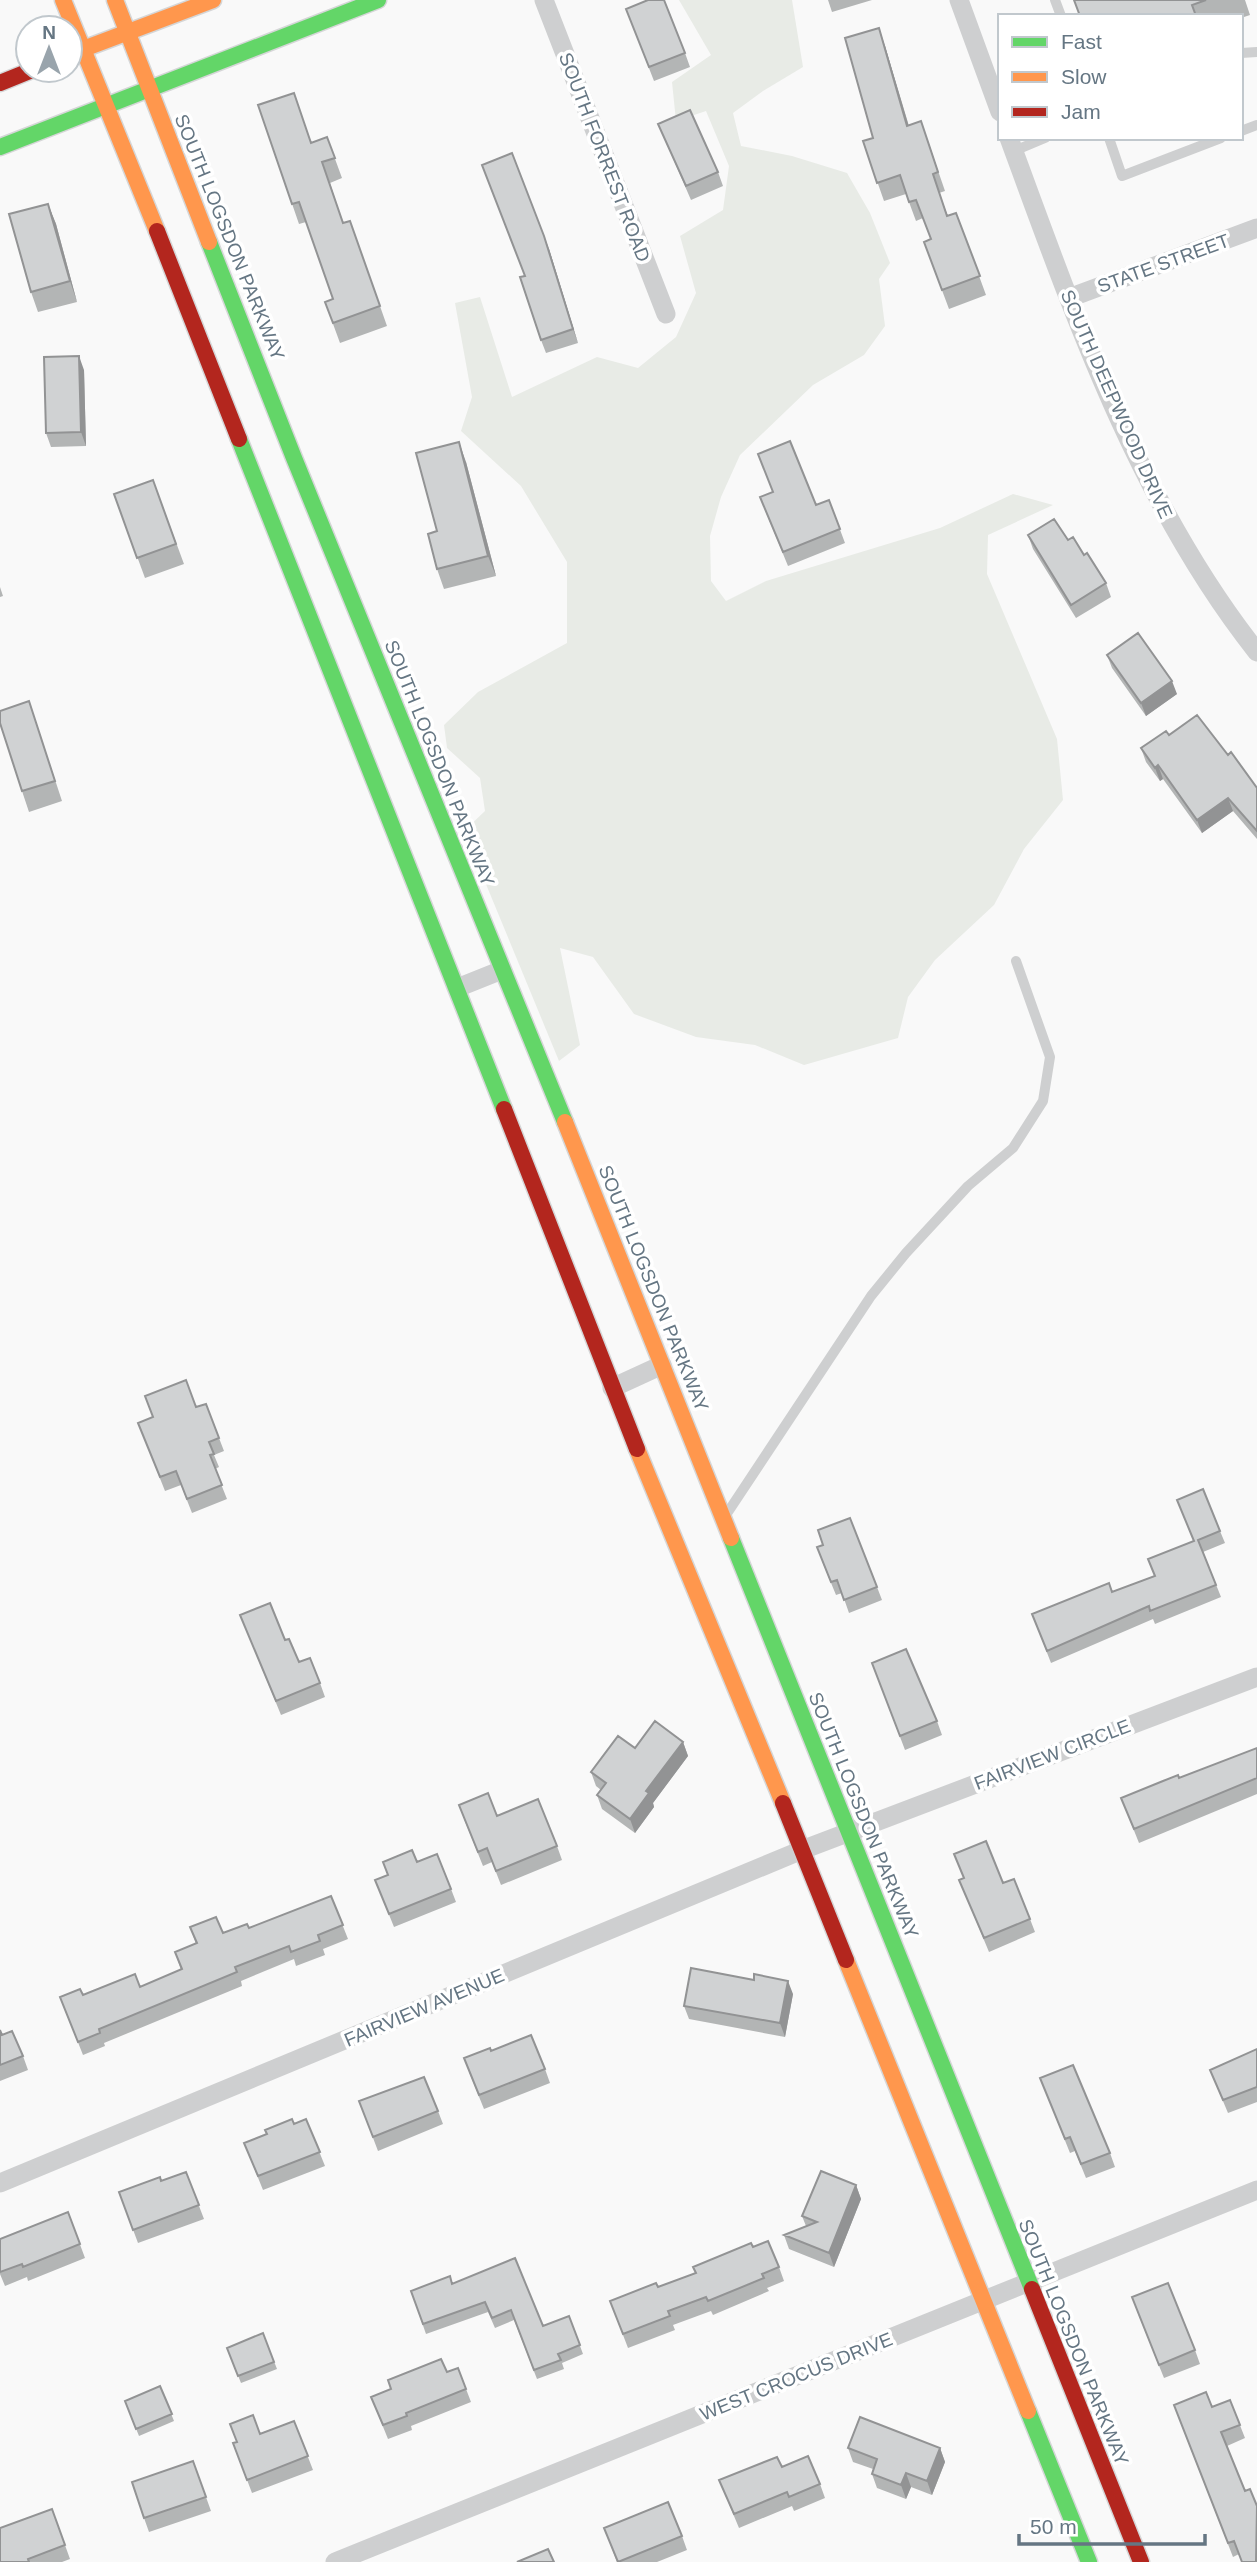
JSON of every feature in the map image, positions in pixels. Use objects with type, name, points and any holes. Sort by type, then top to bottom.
[{"type":"main road","name":"SOUTH LOGSDON PARKWAY","points":[[115,0],[129,30],[294,458],[724,1518],[847,1832],[1141,2562]]},
{"type":"main road","points":[[84,48],[213,0]]},
{"type":"main road","points":[[0,147],[378,0]]},
{"type":"main road","points":[[84,64],[107,105],[457,988],[612,1388],[803,1850],[1089,2562]]},
{"type":"street","name":"SOUTH FORREST ROAD","points":[[544,0],[666,314]]},
{"type":"street","points":[[959,0],[998,107]]},
{"type":"street","name":"SOUTH DEEPWOOD DRIVE","points":[[1012,144],[1069,298],[1132,445],[1179,540],[1257,652]]},
{"type":"street","name":"STATE STREET","points":[[1069,298],[1257,228]]},
{"type":"street","points":[[457,988],[502,970]]},
{"type":"street","points":[[612,1388],[662,1365]]},
{"type":"street","name":"FAIRVIEW CIRCLE","points":[[847,1832],[1257,1677]]},
{"type":"street","name":"FAIRVIEW AVENUE","points":[[0,2183],[847,1832]]},
{"type":"street","name":"WEST CROCUS DRIVE","points":[[335,2562],[1257,2190]]},
{"type":"lane","points":[[1012,144],[1034,140]]},
{"type":"lane","points":[[1110,140],[1122,176],[1216,140]]},
{"type":"lane","points":[[724,1518],[871,1296],[906,1253],[968,1186],[1013,1148],[1043,1101],[1050,1057],[1016,961]]},
{"type":"shaded area","points":[[679,0],[792,0],[803,67],[733,113],[741,146],[792,156],[847,173],[870,213],[890,263],[879,279],[885,326],[864,355],[813,385],[740,455],[721,497],[710,536],[711,581],[726,601],[766,581],[940,528],[1013,494],[1053,505],[988,535],[987,574],[1057,739],[1063,800],[1024,849],[994,905],[935,960],[908,997],[898,1038],[804,1065],[755,1045],[696,1037],[634,1014],[593,957],[560,948],[580,1045],[559,1061],[464,831],[485,811],[480,778],[447,748],[444,725],[478,692],[567,643],[567,562],[521,486],[461,431],[472,397],[455,303],[480,297],[512,397],[597,357],[638,368],[676,337],[696,293],[680,236],[723,210],[729,166],[706,111],[676,121],[672,82],[711,55]]},
{"type":"building","points":[[648,0],[664,0],[685,53],[649,67],[626,9]]},
{"type":"building","points":[[1074,0],[1206,0],[1192,5],[1195,14],[1079,14]]},
{"type":"building","points":[[879,28],[907,126],[921,121],[938,172],[933,174],[947,216],[956,213],[980,276],[942,290],[924,242],[931,239],[916,200],[909,202],[900,175],[877,183],[863,141],[873,138],[845,38]]},
{"type":"building","points":[[294,93],[311,143],[327,137],[335,158],[322,162],[343,223],[350,221],[380,306],[333,323],[325,302],[333,299],[299,202],[292,204],[258,105]]},
{"type":"building","points":[[690,110],[718,172],[686,186],[658,124]]},
{"type":"building","points":[[512,153],[544,236],[573,329],[541,340],[520,277],[525,276],[482,165]]},
{"type":"building","points":[[48,204],[70,281],[31,292],[9,214]]},
{"type":"building","points":[[79,356],[81,432],[46,433],[44,357]]},
{"type":"building","points":[[790,441],[816,505],[829,500],[840,529],[783,552],[760,497],[773,492],[758,454]]},
{"type":"building","points":[[459,442],[488,556],[437,569],[428,534],[437,531],[416,453]]},
{"type":"building","points":[[153,480],[176,544],[137,558],[114,494]]},
{"type":"building","points":[[1054,519],[1068,540],[1073,537],[1084,555],[1087,553],[1106,583],[1071,605],[1028,535]]},
{"type":"building","points":[[1138,633],[1172,681],[1141,703],[1107,655]]},
{"type":"building","points":[[29,701],[55,781],[22,791],[0,723],[0,711]]},
{"type":"building","points":[[1197,715],[1228,755],[1231,752],[1257,788],[1257,831],[1228,798],[1197,820],[1158,765],[1155,768],[1141,748],[1166,731],[1169,735]]},
{"type":"building","points":[[186,1380],[196,1407],[206,1404],[219,1438],[209,1442],[214,1454],[210,1455],[222,1485],[187,1499],[176,1471],[160,1477],[138,1423],[153,1417],[145,1396]]},
{"type":"building","points":[[1203,1489],[1220,1531],[1198,1540],[1216,1585],[1150,1611],[1149,1606],[1047,1651],[1032,1614],[1109,1583],[1112,1592],[1155,1576],[1148,1559],[1194,1541],[1177,1500]]},
{"type":"building","points":[[850,1518],[877,1587],[844,1600],[837,1580],[831,1582],[817,1547],[823,1545],[818,1530]]},
{"type":"building","points":[[270,1603],[285,1640],[289,1639],[299,1662],[310,1658],[320,1683],[276,1701],[240,1615]]},
{"type":"building","points":[[906,1649],[937,1721],[900,1736],[872,1663]]},
{"type":"building","points":[[655,1721],[683,1742],[646,1791],[649,1793],[630,1819],[597,1795],[606,1783],[591,1772],[618,1736],[635,1748]]},
{"type":"building","points":[[1257,1748],[1257,1778],[1134,1829],[1121,1798]]},
{"type":"building","points":[[488,1793],[497,1816],[538,1799],[557,1846],[496,1871],[487,1848],[478,1852],[459,1805]]},
{"type":"building","points":[[986,1841],[1003,1883],[1014,1879],[1030,1919],[984,1938],[959,1880],[964,1878],[954,1854]]},
{"type":"building","points":[[412,1850],[417,1862],[437,1854],[451,1889],[389,1914],[375,1880],[388,1875],[383,1862]]},
{"type":"building","points":[[331,1896],[343,1925],[318,1935],[320,1941],[291,1952],[289,1946],[235,1967],[237,1972],[99,2029],[100,2033],[78,2042],[60,1997],[80,1989],[83,1995],[135,1974],[140,1987],[182,1969],[175,1952],[197,1943],[190,1927],[216,1917],[223,1933],[247,1924],[249,1928]]},
{"type":"building","points":[[691,1968],[754,1980],[754,1974],[788,1981],[780,2023],[684,2006]]},
{"type":"building","points":[[0,2030],[2,2035],[12,2031],[23,2056],[0,2065]]},
{"type":"building","points":[[531,2035],[545,2069],[479,2095],[464,2058],[490,2048],[491,2051]]},
{"type":"building","points":[[1257,2049],[1257,2087],[1223,2100],[1210,2070]]},
{"type":"building","points":[[1073,2065],[1110,2153],[1081,2164],[1070,2137],[1065,2139],[1040,2078]]},
{"type":"building","points":[[424,2077],[438,2111],[373,2137],[359,2101]]},
{"type":"building","points":[[292,2119],[294,2124],[306,2119],[320,2152],[258,2176],[244,2143],[267,2134],[265,2130]]},
{"type":"building","points":[[821,2171],[856,2185],[829,2253],[784,2235],[817,2222],[802,2216]]},
{"type":"building","points":[[186,2172],[199,2205],[133,2230],[119,2192],[160,2177],[161,2181]]},
{"type":"building","points":[[68,2212],[80,2244],[23,2267],[22,2264],[0,2272],[0,2239]]},
{"type":"building","points":[[768,2241],[779,2267],[762,2274],[764,2278],[708,2301],[706,2297],[668,2311],[670,2316],[623,2334],[610,2301],[656,2283],[658,2287],[696,2273],[693,2267],[751,2243],[753,2247]]},
{"type":"building","points":[[515,2258],[543,2326],[569,2316],[580,2345],[558,2354],[561,2360],[534,2370],[511,2310],[492,2318],[485,2302],[423,2324],[411,2291],[450,2276],[452,2284]]},
{"type":"building","points":[[1168,2283],[1195,2350],[1159,2365],[1132,2297]]},
{"type":"building","points":[[263,2333],[274,2362],[238,2376],[227,2348]]},
{"type":"building","points":[[441,2359],[447,2372],[458,2368],[466,2389],[383,2425],[371,2397],[391,2389],[388,2380]]},
{"type":"building","points":[[160,2386],[172,2414],[136,2429],[125,2401]]},
{"type":"building","points":[[1206,2392],[1212,2407],[1230,2400],[1240,2425],[1221,2432],[1245,2491],[1250,2489],[1257,2506],[1256,2562],[1242,2562],[1234,2541],[1228,2543],[1174,2405]]},
{"type":"building","points":[[253,2415],[260,2434],[294,2421],[308,2456],[247,2480],[233,2443],[237,2442],[230,2424]]},
{"type":"building","points":[[860,2417],[940,2448],[927,2481],[906,2473],[901,2485],[872,2474],[877,2459],[848,2448]]},
{"type":"building","points":[[808,2456],[820,2484],[789,2497],[787,2492],[734,2514],[719,2480],[777,2457],[782,2467]]},
{"type":"building","points":[[193,2461],[206,2497],[144,2518],[132,2482]]},
{"type":"building","points":[[668,2502],[682,2536],[618,2562],[604,2528]]},
{"type":"building","points":[[52,2509],[65,2545],[28,2559],[29,2562],[0,2562],[0,2528]]},
{"type":"building","points":[[548,2549],[554,2562],[517,2562]]},
{"type":"traffic: fast","points":[[0,147],[378,0]]},
{"type":"traffic: fast","points":[[209,242],[294,458],[565,1122]]},
{"type":"traffic: fast","points":[[239,439],[504,1109]]},
{"type":"traffic: fast","points":[[731,1538],[1032,2289]]},
{"type":"traffic: fast","points":[[1028,2411],[1089,2562]]},
{"type":"traffic: slow","points":[[63,0],[157,231]]},
{"type":"traffic: slow","points":[[115,0],[209,242]]},
{"type":"traffic: slow","points":[[84,49],[213,0]]},
{"type":"traffic: slow","points":[[565,1122],[731,1538]]},
{"type":"traffic: slow","points":[[637,1449],[783,1803]]},
{"type":"traffic: slow","points":[[846,1960],[1028,2411]]},
{"type":"traffic: jam","points":[[0,83],[14,77]]},
{"type":"traffic: jam","points":[[157,231],[239,439]]},
{"type":"traffic: jam","points":[[504,1109],[637,1449]]},
{"type":"traffic: jam","points":[[783,1803],[846,1960]]},
{"type":"traffic: jam","points":[[1032,2289],[1141,2562]]}]
